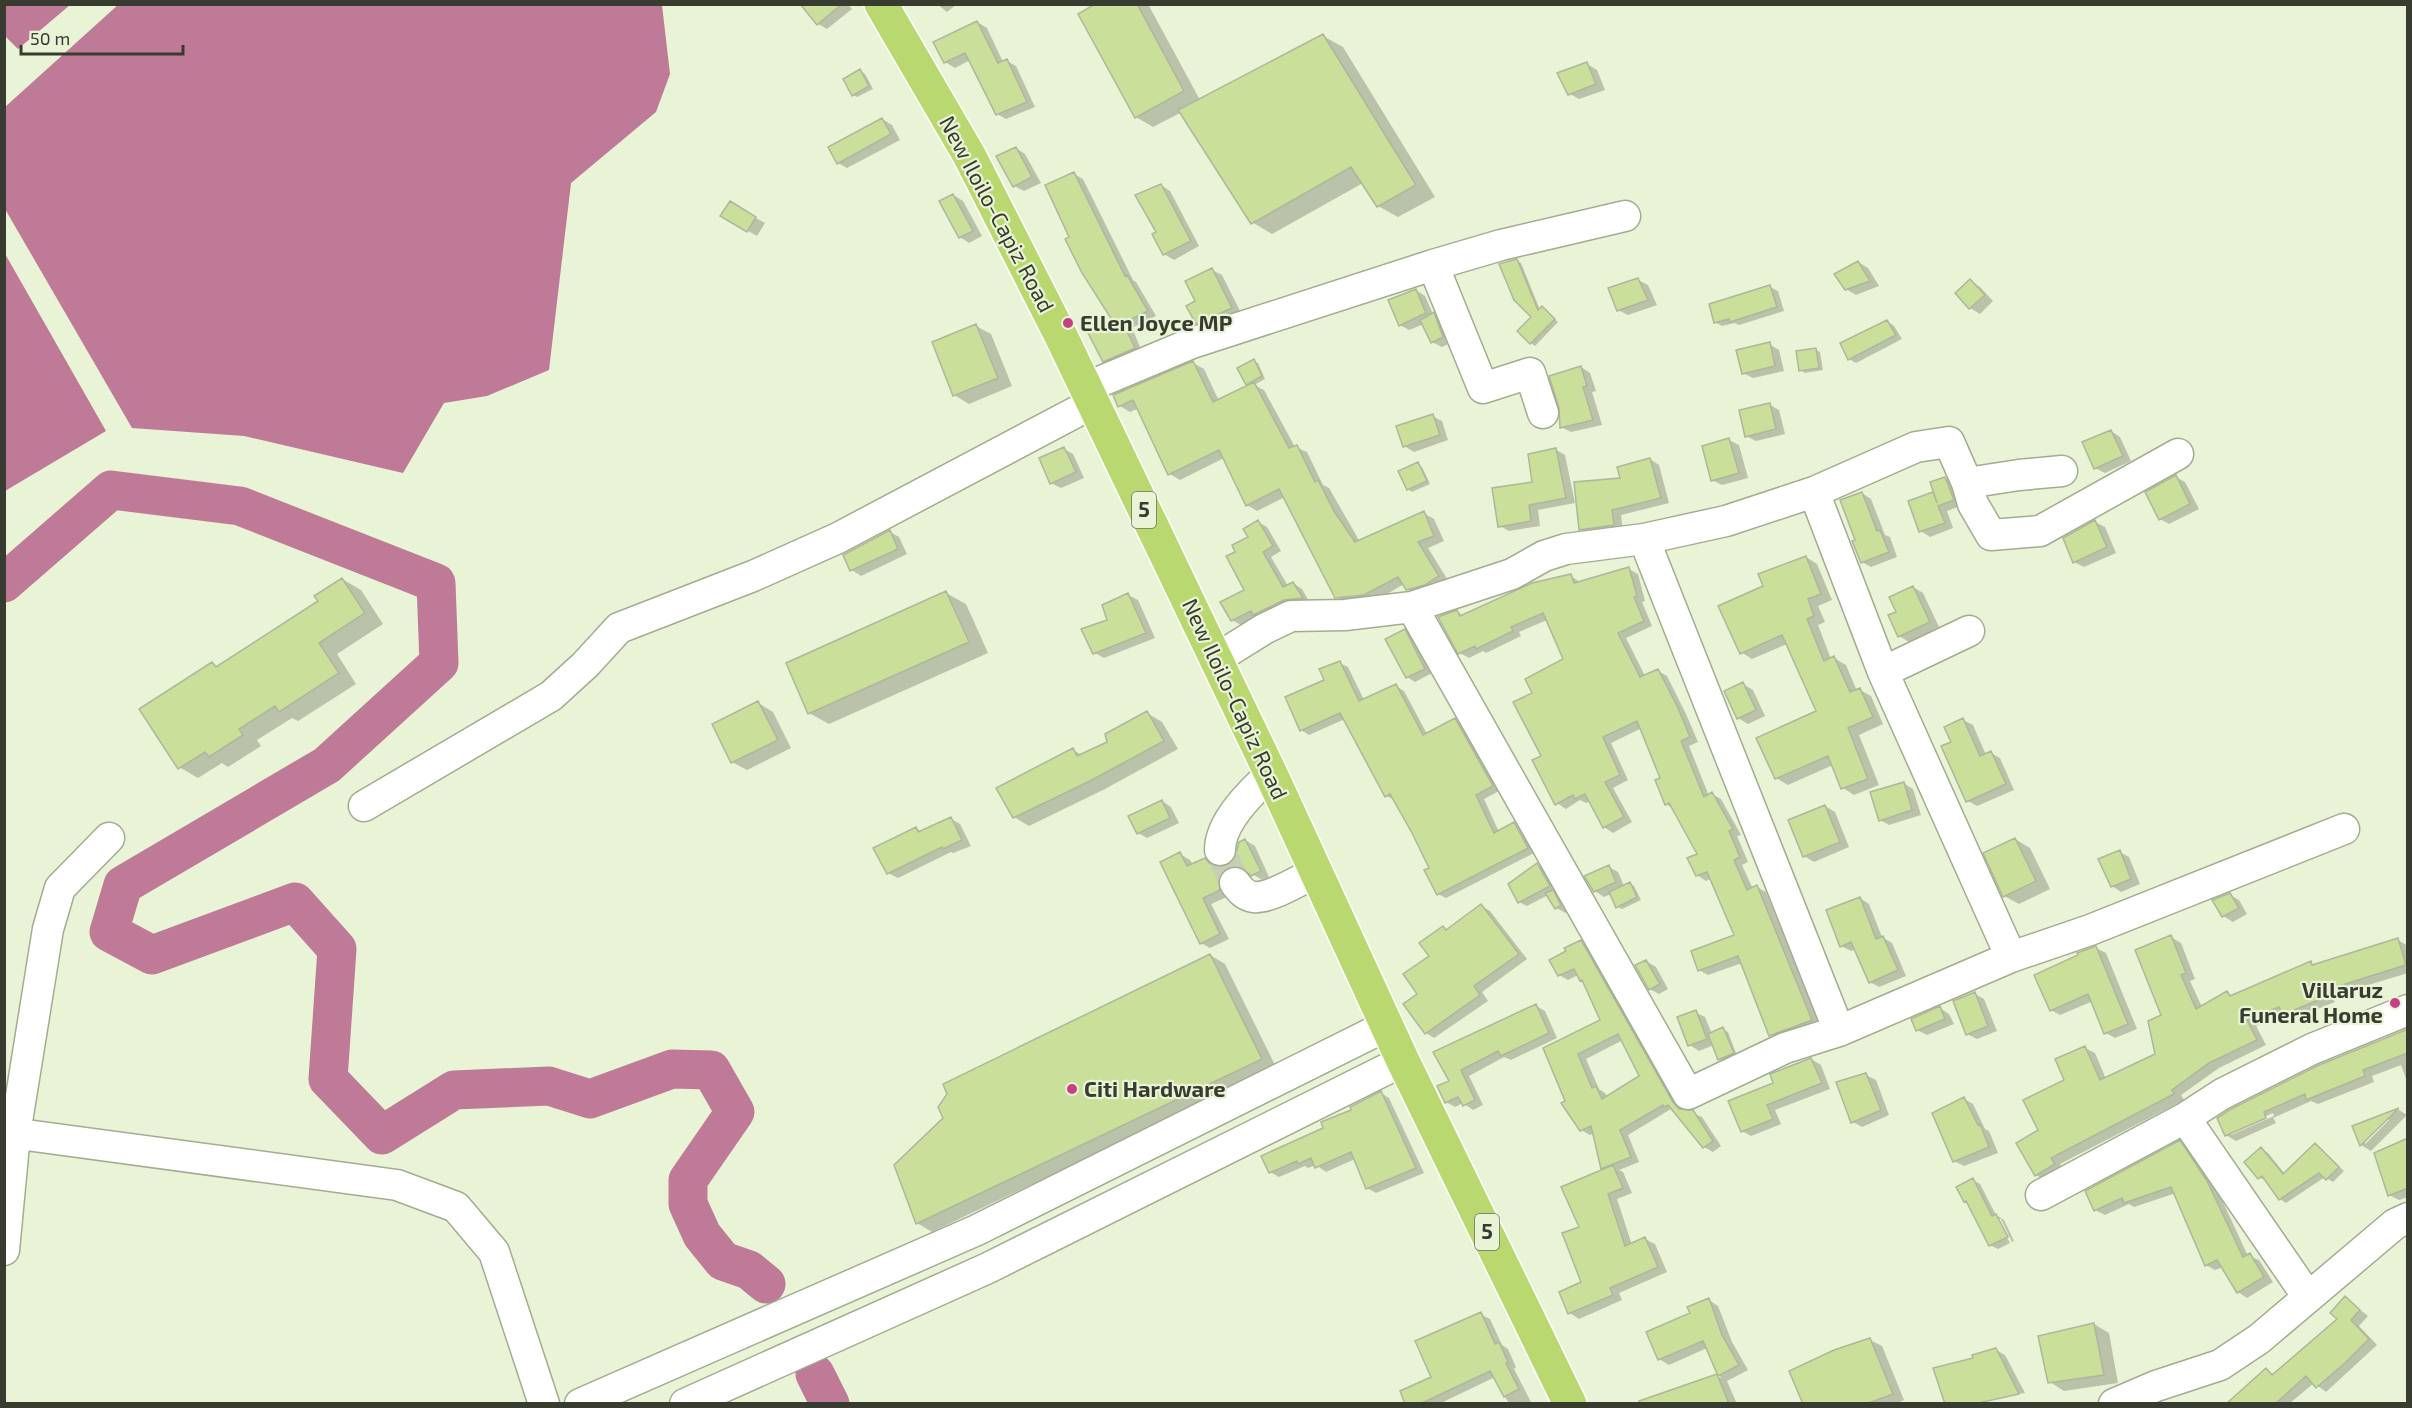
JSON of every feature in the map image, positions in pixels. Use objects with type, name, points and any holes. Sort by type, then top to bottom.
[{"type":"highway","name":"New Iloilo-Capiz Road","points":[[881,4],[969,155],[1089,395],[1271,774],[1403,1060],[1570,1404]]},
{"type":"street","points":[[364,806],[551,696],[585,665],[619,628],[753,576],[838,538],[1089,395],[1192,343],[1501,245],[1625,216]]},
{"type":"street","points":[[1433,265],[1484,388],[1530,373],[1543,413]]},
{"type":"street","points":[[1216,659],[1264,629],[1291,616],[1345,615],[1412,607],[1512,574],[1544,556],[1566,549],[1644,539],[1725,521],[1814,492],[1916,447],[1949,442],[1967,483],[1973,504],[1991,535],[2040,531],[2178,454]]},
{"type":"street","points":[[1967,483],[2062,471]]},
{"type":"street","points":[[1814,492],[1883,672],[2011,957]]},
{"type":"street","points":[[1644,539],[1839,1031]]},
{"type":"street","points":[[1412,607],[1689,1094],[1785,1047],[1839,1031],[2011,957],[2090,930],[2344,829]]},
{"type":"street","points":[[1883,672],[1969,631]]},
{"type":"street","points":[[1220,850],[1224,832],[1246,797],[1271,774]]},
{"type":"street","points":[[4,1250],[10,1133],[48,929],[60,888],[109,838]]},
{"type":"street","points":[[1235,883],[1243,893],[1256,897],[1278,890],[1316,872]]},
{"type":"street","points":[[2041,1195],[2185,1118],[2222,1094],[2312,1049],[2408,1010]]},
{"type":"street","points":[[580,1404],[977,1230],[1388,1025]]},
{"type":"street","points":[[685,1404],[988,1268],[1403,1060]]},
{"type":"street","points":[[2185,1118],[2308,1297]]},
{"type":"street","points":[[10,1133],[397,1185],[456,1207],[494,1252],[544,1404]]},
{"type":"street","points":[[2114,1404],[2156,1386],[2220,1365],[2259,1339],[2395,1224],[2408,1218]]},
{"type":"shaded area","points":[[119,4],[662,5],[670,74],[656,112],[571,183],[549,370],[487,396],[444,403],[403,473],[244,436],[132,428],[5,209],[5,107]]},
{"type":"shaded area","points":[[4,5],[70,5],[18,49],[5,36]]},
{"type":"shaded area","points":[[4,252],[106,431],[5,491],[4,491]]},
{"type":"building","points":[[800,4],[842,4],[817,25]]},
{"type":"building","points":[[1095,4],[1137,4],[1184,91],[1135,118],[1078,14]]},
{"type":"building","points":[[977,21],[998,63],[1007,59],[1027,102],[996,115],[965,53],[944,63],[933,42]]},
{"type":"building","points":[[1323,34],[1416,185],[1377,207],[1351,167],[1251,224],[1178,110]]},
{"type":"building","points":[[1587,62],[1596,84],[1568,95],[1557,73]]},
{"type":"building","points":[[860,69],[869,86],[852,96],[843,79]]},
{"type":"building","points":[[882,118],[891,134],[837,164],[828,147]]},
{"type":"building","points":[[1016,147],[1032,177],[1013,187],[996,156]]},
{"type":"building","points":[[1074,172],[1125,276],[1127,275],[1148,311],[1123,323],[1135,348],[1103,362],[1088,333],[1112,320],[1082,273],[1065,239],[1069,237],[1045,185]]},
{"type":"building","points":[[1161,184],[1191,241],[1163,255],[1152,234],[1156,232],[1135,195]]},
{"type":"building","points":[[953,194],[973,231],[959,238],[939,201]]},
{"type":"building","points":[[730,201],[756,217],[747,232],[720,216]]},
{"type":"building","points":[[1517,259],[1538,310],[1542,306],[1555,319],[1545,329],[1546,331],[1544,330],[1530,344],[1517,331],[1531,317],[1514,300],[1499,264]]},
{"type":"building","points":[[1858,261],[1870,281],[1845,290],[1834,274]]},
{"type":"building","points":[[1212,268],[1232,308],[1196,324],[1186,306],[1195,301],[1185,281]]},
{"type":"building","points":[[1638,278],[1648,300],[1617,311],[1608,288]]},
{"type":"building","points":[[1970,279],[1985,295],[1969,309],[1955,293]]},
{"type":"building","points":[[1770,285],[1777,307],[1730,322],[1729,319],[1714,323],[1709,304]]},
{"type":"building","points":[[1416,289],[1426,313],[1399,326],[1388,300]]},
{"type":"building","points":[[1434,312],[1443,337],[1431,343],[1420,320]]},
{"type":"building","points":[[1887,320],[1896,335],[1848,360],[1840,343]]},
{"type":"building","points":[[976,324],[998,378],[953,396],[932,342]]},
{"type":"building","points":[[1770,342],[1775,366],[1742,374],[1736,350]]},
{"type":"building","points":[[1816,348],[1819,368],[1799,371],[1796,351]]},
{"type":"building","points":[[1254,359],[1262,376],[1246,385],[1237,368]]},
{"type":"building","points":[[1193,361],[1213,402],[1254,382],[1289,448],[1297,445],[1315,482],[1318,480],[1334,511],[1355,542],[1424,511],[1434,536],[1418,542],[1439,576],[1425,585],[1406,590],[1398,577],[1364,595],[1335,598],[1279,489],[1246,506],[1219,450],[1168,475],[1133,400],[1118,407],[1113,395]]},
{"type":"building","points":[[1581,366],[1587,386],[1583,387],[1593,420],[1560,428],[1559,408],[1549,376]]},
{"type":"building","points":[[1770,403],[1776,429],[1745,437],[1739,410]]},
{"type":"building","points":[[1433,414],[1440,435],[1403,447],[1396,426]]},
{"type":"building","points":[[2111,430],[2123,456],[2094,469],[2082,442]]},
{"type":"building","points":[[1729,438],[1739,473],[1711,481],[1702,446]]},
{"type":"building","points":[[1064,447],[1076,472],[1050,484],[1039,458]]},
{"type":"building","points":[[1556,448],[1566,498],[1529,505],[1531,521],[1498,527],[1492,488],[1532,482],[1528,454]]},
{"type":"building","points":[[1650,458],[1661,498],[1612,510],[1614,525],[1579,530],[1574,482],[1620,478],[1617,467]]},
{"type":"building","points":[[1418,462],[1427,481],[1407,490],[1398,471]]},
{"type":"building","points":[[2176,475],[2190,504],[2159,520],[2145,492]]},
{"type":"building","points":[[1945,477],[1954,500],[1938,506],[1945,523],[1919,532],[1908,501],[1933,492],[1937,503],[1930,482]]},
{"type":"building","points":[[1862,492],[1877,531],[1880,530],[1889,552],[1861,563],[1840,500]]},
{"type":"building","points":[[1258,520],[1273,546],[1263,552],[1283,587],[1293,582],[1303,598],[1284,600],[1253,615],[1251,611],[1231,621],[1220,602],[1244,590],[1226,556],[1235,552],[1232,545],[1248,537],[1243,529]]},
{"type":"building","points":[[2095,520],[2107,547],[2073,563],[2063,538]]},
{"type":"building","points":[[890,530],[898,549],[850,571],[843,555]]},
{"type":"building","points":[[1806,556],[1821,594],[1808,599],[1814,616],[1807,619],[1824,661],[1834,656],[1850,692],[1860,688],[1873,717],[1848,728],[1868,779],[1841,789],[1828,756],[1775,779],[1756,738],[1816,711],[1782,635],[1740,654],[1718,606],[1763,586],[1758,574]]},
{"type":"building","points":[[1629,567],[1637,596],[1634,597],[1644,621],[1618,633],[1640,677],[1658,669],[1678,708],[1690,737],[1681,741],[1704,797],[1712,792],[1733,829],[1729,831],[1740,857],[1734,860],[1747,890],[1757,885],[1812,1020],[1769,1036],[1738,956],[1698,971],[1691,951],[1734,935],[1707,872],[1696,876],[1687,858],[1697,854],[1669,803],[1665,805],[1655,780],[1660,778],[1637,721],[1603,737],[1620,775],[1605,782],[1624,817],[1603,828],[1585,794],[1575,799],[1573,795],[1555,805],[1532,760],[1541,756],[1513,702],[1532,693],[1525,679],[1563,659],[1543,613],[1511,627],[1513,631],[1476,649],[1475,646],[1458,654],[1438,617],[1457,610],[1460,616],[1532,583],[1571,574],[1574,583]]},
{"type":"building","points":[[342,578],[365,613],[319,643],[339,673],[279,712],[275,706],[239,729],[243,735],[209,757],[205,752],[178,769],[139,709],[212,662],[216,667],[318,601],[314,596]]},
{"type":"building","points":[[1913,586],[1930,622],[1898,637],[1888,615],[1896,612],[1889,597]]},
{"type":"building","points":[[946,591],[969,642],[808,714],[786,663]]},
{"type":"building","points":[[1128,593],[1146,633],[1093,654],[1081,629],[1107,620],[1102,605]]},
{"type":"building","points":[[1405,629],[1425,669],[1406,678],[1385,639]]},
{"type":"building","points":[[1340,661],[1359,701],[1396,684],[1423,735],[1455,718],[1493,786],[1476,795],[1494,833],[1514,822],[1528,848],[1437,895],[1424,870],[1429,868],[1412,833],[1390,794],[1385,797],[1340,713],[1300,731],[1285,697],[1324,680],[1319,669]]},
{"type":"building","points":[[1743,682],[1756,710],[1737,719],[1724,691]]},
{"type":"building","points":[[758,701],[778,740],[731,763],[712,724]]},
{"type":"building","points":[[1147,711],[1164,741],[1090,781],[1013,818],[996,788],[1073,748],[1077,756],[1107,742],[1105,734]]},
{"type":"building","points":[[1963,718],[1980,756],[1991,751],[2006,784],[1966,802],[1941,746],[1951,742],[1944,727]]},
{"type":"building","points":[[1904,782],[1912,810],[1879,821],[1870,792]]},
{"type":"building","points":[[1162,800],[1170,818],[1137,834],[1128,816]]},
{"type":"building","points":[[1825,805],[1840,842],[1803,857],[1788,820]]},
{"type":"building","points":[[951,817],[962,840],[943,849],[942,847],[887,874],[873,848],[916,827],[918,832]]},
{"type":"building","points":[[2015,838],[2036,881],[2003,897],[1983,853]]},
{"type":"building","points":[[1245,839],[1261,871],[1251,876],[1241,867],[1233,866],[1224,869],[1219,877],[1220,890],[1203,898],[1220,934],[1200,944],[1160,862],[1180,852],[1187,866],[1205,858],[1217,867],[1226,866],[1234,860],[1239,842]]},
{"type":"building","points":[[2120,850],[2131,879],[2111,887],[2098,859]]},
{"type":"building","points":[[1537,863],[1550,886],[1518,903],[1508,884]]},
{"type":"building","points":[[1609,865],[1616,882],[1594,892],[1584,876]]},
{"type":"building","points":[[1630,882],[1637,897],[1616,908],[1609,892]]},
{"type":"building","points":[[1553,890],[1561,905],[1555,909],[1545,893]]},
{"type":"building","points":[[2230,893],[2239,908],[2222,917],[2212,900]]},
{"type":"building","points":[[1860,897],[1876,939],[1883,936],[1898,970],[1869,983],[1851,942],[1840,947],[1826,910]]},
{"type":"building","points":[[1481,904],[1519,954],[1474,986],[1480,995],[1425,1034],[1403,1004],[1417,994],[1403,974],[1429,956],[1419,943],[1443,926],[1446,930]]},
{"type":"building","points":[[2171,935],[2186,973],[2181,975],[2196,1009],[2227,991],[2230,996],[2311,961],[2312,965],[2398,938],[2406,965],[2323,991],[2326,997],[2282,1015],[2279,1007],[2247,1020],[2257,1040],[2209,1063],[2172,1090],[2174,1094],[2051,1158],[2055,1164],[2035,1176],[2016,1143],[2038,1130],[2023,1100],[2064,1080],[2055,1059],[2085,1046],[2100,1080],[2155,1054],[2148,1021],[2161,1015],[2135,950]]},
{"type":"building","points":[[1581,940],[1673,1102],[1679,1109],[1693,1110],[1713,1141],[1703,1148],[1668,1105],[1664,1107],[1663,1105],[1620,1130],[1631,1157],[1601,1169],[1591,1126],[1580,1131],[1561,1103],[1565,1101],[1543,1048],[1600,1020],[1582,980],[1580,981],[1574,969],[1558,976],[1549,960],[1566,951],[1564,948]],"holes":[[[1618,1034],[1639,1076],[1602,1099],[1596,1086],[1592,1088],[1578,1054]]]},
{"type":"building","points":[[2096,946],[2128,1024],[2104,1034],[2088,994],[2050,1011],[2034,975]]},
{"type":"building","name":"Citi Hardware","points":[[1210,954],[1262,1059],[916,1224],[894,1165],[943,1118],[938,1107],[947,1094],[943,1084]]},
{"type":"building","points":[[1646,960],[1660,984],[1649,990],[1635,965]]},
{"type":"building","points":[[1975,992],[1988,1026],[1966,1035],[1953,1001]]},
{"type":"building","points":[[1536,1004],[1549,1033],[1501,1056],[1498,1051],[1461,1070],[1475,1100],[1463,1106],[1458,1097],[1445,1103],[1437,1086],[1449,1081],[1433,1052]]},
{"type":"building","points":[[1940,1006],[1945,1019],[1916,1031],[1911,1019]]},
{"type":"building","points":[[1696,1010],[1707,1039],[1688,1046],[1677,1017]]},
{"type":"building","points":[[1723,1027],[1734,1053],[1718,1060],[1708,1034]]},
{"type":"building","points":[[2408,1029],[2408,1053],[2363,1070],[2365,1076],[2306,1100],[2305,1094],[2264,1112],[2266,1118],[2225,1136],[2217,1118],[2231,1109],[2319,1065]]},
{"type":"building","points":[[1811,1058],[1822,1083],[1767,1105],[1773,1119],[1741,1132],[1728,1101],[1773,1083],[1770,1074]]},
{"type":"building","points":[[1866,1073],[1881,1110],[1851,1123],[1836,1082]]},
{"type":"building","points":[[1381,1091],[1416,1168],[1366,1189],[1351,1152],[1315,1168],[1311,1158],[1298,1164],[1297,1161],[1269,1173],[1261,1156],[1323,1128],[1321,1122],[1351,1110],[1350,1107]]},
{"type":"building","points":[[1964,1097],[1978,1125],[1980,1124],[1989,1147],[1953,1162],[1932,1113]]},
{"type":"building","points":[[2399,1108],[2360,1146],[2352,1126]]},
{"type":"building","points":[[2408,1138],[2408,1188],[2388,1196],[2374,1153]]},
{"type":"building","points":[[2180,1140],[2207,1181],[2243,1257],[2250,1253],[2264,1277],[2237,1293],[2217,1260],[2205,1266],[2171,1187],[2124,1203],[2122,1198],[2094,1211],[2085,1191]]},
{"type":"building","points":[[2315,1143],[2339,1167],[2326,1180],[2319,1173],[2279,1200],[2262,1176],[2258,1179],[2244,1162],[2261,1147],[2283,1174]]},
{"type":"building","points":[[1613,1165],[1623,1188],[1608,1194],[1625,1246],[1645,1237],[1658,1267],[1610,1288],[1613,1295],[1568,1314],[1559,1292],[1581,1282],[1562,1233],[1579,1227],[1561,1187]]},
{"type":"building","points":[[1973,1178],[1992,1216],[1996,1214],[2008,1237],[1989,1246],[1966,1201],[1964,1202],[1956,1187]]},
{"type":"building","points":[[2345,1296],[2360,1310],[2351,1320],[2369,1339],[2345,1363],[2316,1388],[2306,1376],[2275,1404],[2226,1404],[2266,1368],[2272,1375],[2337,1319],[2330,1313]]},
{"type":"building","points":[[1709,1298],[1722,1335],[1739,1365],[1718,1376],[1703,1341],[1658,1360],[1646,1332],[1690,1313],[1687,1307]]},
{"type":"building","points":[[1481,1312],[1495,1344],[1499,1342],[1519,1389],[1504,1397],[1490,1371],[1420,1404],[1405,1404],[1400,1391],[1431,1377],[1415,1341]]},
{"type":"building","points":[[2094,1323],[2104,1375],[2048,1383],[2038,1336]]},
{"type":"building","points":[[1870,1338],[1893,1394],[1866,1404],[1803,1404],[1789,1371],[1834,1350]]},
{"type":"building","points":[[1996,1348],[2019,1394],[1974,1404],[1945,1404],[1933,1368],[1973,1358],[1972,1355]]},
{"type":"building","points":[[1717,1374],[1729,1404],[1640,1404],[1639,1401]]},
{"type":"waterway","points":[[4,583],[111,490],[240,506],[436,583],[439,663],[327,765],[123,885],[109,932],[152,955],[295,902],[337,949],[328,1079],[382,1135],[454,1090],[549,1086],[590,1099],[672,1069],[711,1070],[735,1112],[688,1180],[688,1204],[702,1235],[723,1261],[749,1270],[766,1284]]},
{"type":"waterway","points":[[815,1374],[830,1404]]},
{"type":"tunnel","points":[[1220,850],[1235,883]]},
{"type":"place","name":"Ellen Joyce MP","points":[[1068,323]]},
{"type":"place","name":"Villaruz Funeral Home","points":[[2395,1003]]},
{"type":"place","name":"Citi Hardware","points":[[1072,1089]]}]
